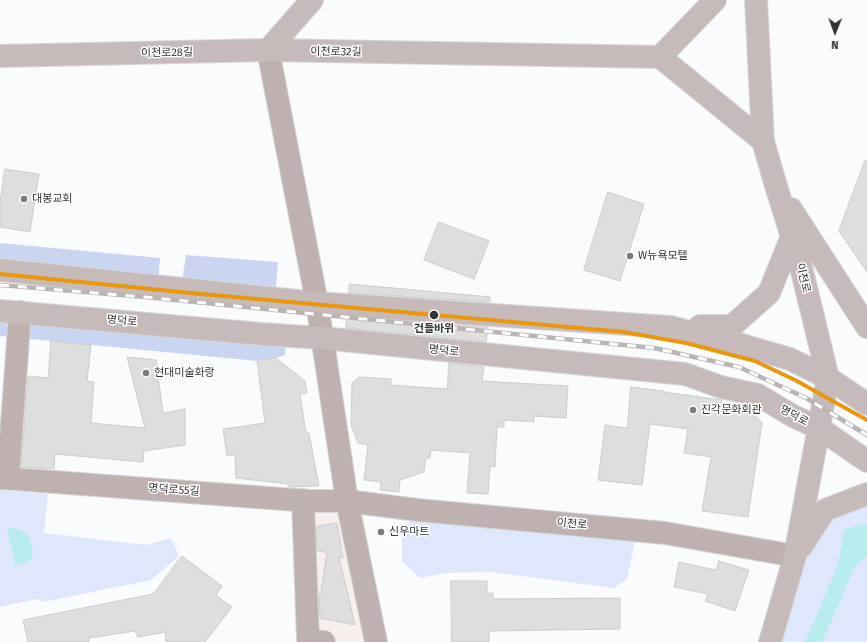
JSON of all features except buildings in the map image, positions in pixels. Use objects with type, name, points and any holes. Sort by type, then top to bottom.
[{"type":"main road","points":[[268,50],[312,0]]},
{"type":"main road","points":[[715,0],[660,57],[763,141]]},
{"type":"main road","name":"이천로","points":[[756,0],[763,141],[799,259],[828,378],[795,556],[770,642]]},
{"type":"main road","name":"이천로28길","points":[[0,56],[268,50]]},
{"type":"main road","name":"이천로32길","points":[[268,50],[660,57]]},
{"type":"main road","points":[[776,186],[867,327]]},
{"type":"main road","points":[[0,270],[317,303],[670,327],[732,326],[769,293],[792,236]]},
{"type":"main road","name":"명덕로","points":[[10,311],[261,334],[322,338],[685,374],[721,387],[758,395],[793,416],[819,428],[867,461]]},
{"type":"main road","points":[[670,327],[790,359],[828,378],[867,404]]},
{"type":"main road","points":[[795,556],[825,510],[867,494]]},
{"type":"street","points":[[268,50],[317,303],[347,501],[376,642]]},
{"type":"street","points":[[4,478],[10,311]]},
{"type":"street","name":"명덕로55길","points":[[4,478],[303,500],[347,501]]},
{"type":"street","points":[[303,500],[308,640],[324,642]]},
{"type":"street","name":"이천로","points":[[347,501],[418,510],[665,533],[795,556]]},
{"type":"shaded area","points":[[0,243],[160,258],[158,286],[0,271]]},
{"type":"shaded area","points":[[186,255],[278,262],[275,299],[181,289]]},
{"type":"shaded area","points":[[0,311],[286,336],[285,355],[257,361],[0,336]]},
{"type":"shaded area","points":[[0,490],[48,494],[44,533],[146,545],[171,538],[179,556],[151,580],[43,602],[37,599],[0,607]]},
{"type":"shaded area","points":[[867,494],[867,642],[770,642],[825,510]]},
{"type":"shaded area","points":[[295,499],[347,501],[376,642],[301,642]]},
{"type":"shaded area","points":[[418,510],[637,530],[627,579],[614,588],[490,572],[446,573],[420,578],[402,561],[402,532]]},
{"type":"shaded area","points":[[863,524],[867,525],[867,556],[854,568],[822,642],[805,642],[838,565],[844,530]]},
{"type":"shaded area","points":[[7,528],[18,529],[29,535],[33,553],[29,562],[15,565]]},
{"type":"railway","points":[[0,285],[145,297],[654,348],[739,367],[806,398],[867,435]]},
{"type":"transit line","points":[[0,274],[201,294],[624,332],[686,343],[755,361],[795,380],[867,420]]},
{"type":"place","name":"대봉교회","points":[[24,199]]},
{"type":"place","name":"W뉴욕모텔","points":[[630,256]]},
{"type":"place","name":"건들바위","points":[[434,315]]},
{"type":"place","name":"현대미술화랑","points":[[146,373]]},
{"type":"place","name":"진각문화회관","points":[[693,410]]},
{"type":"place","name":"신우마트","points":[[381,532]]}]
